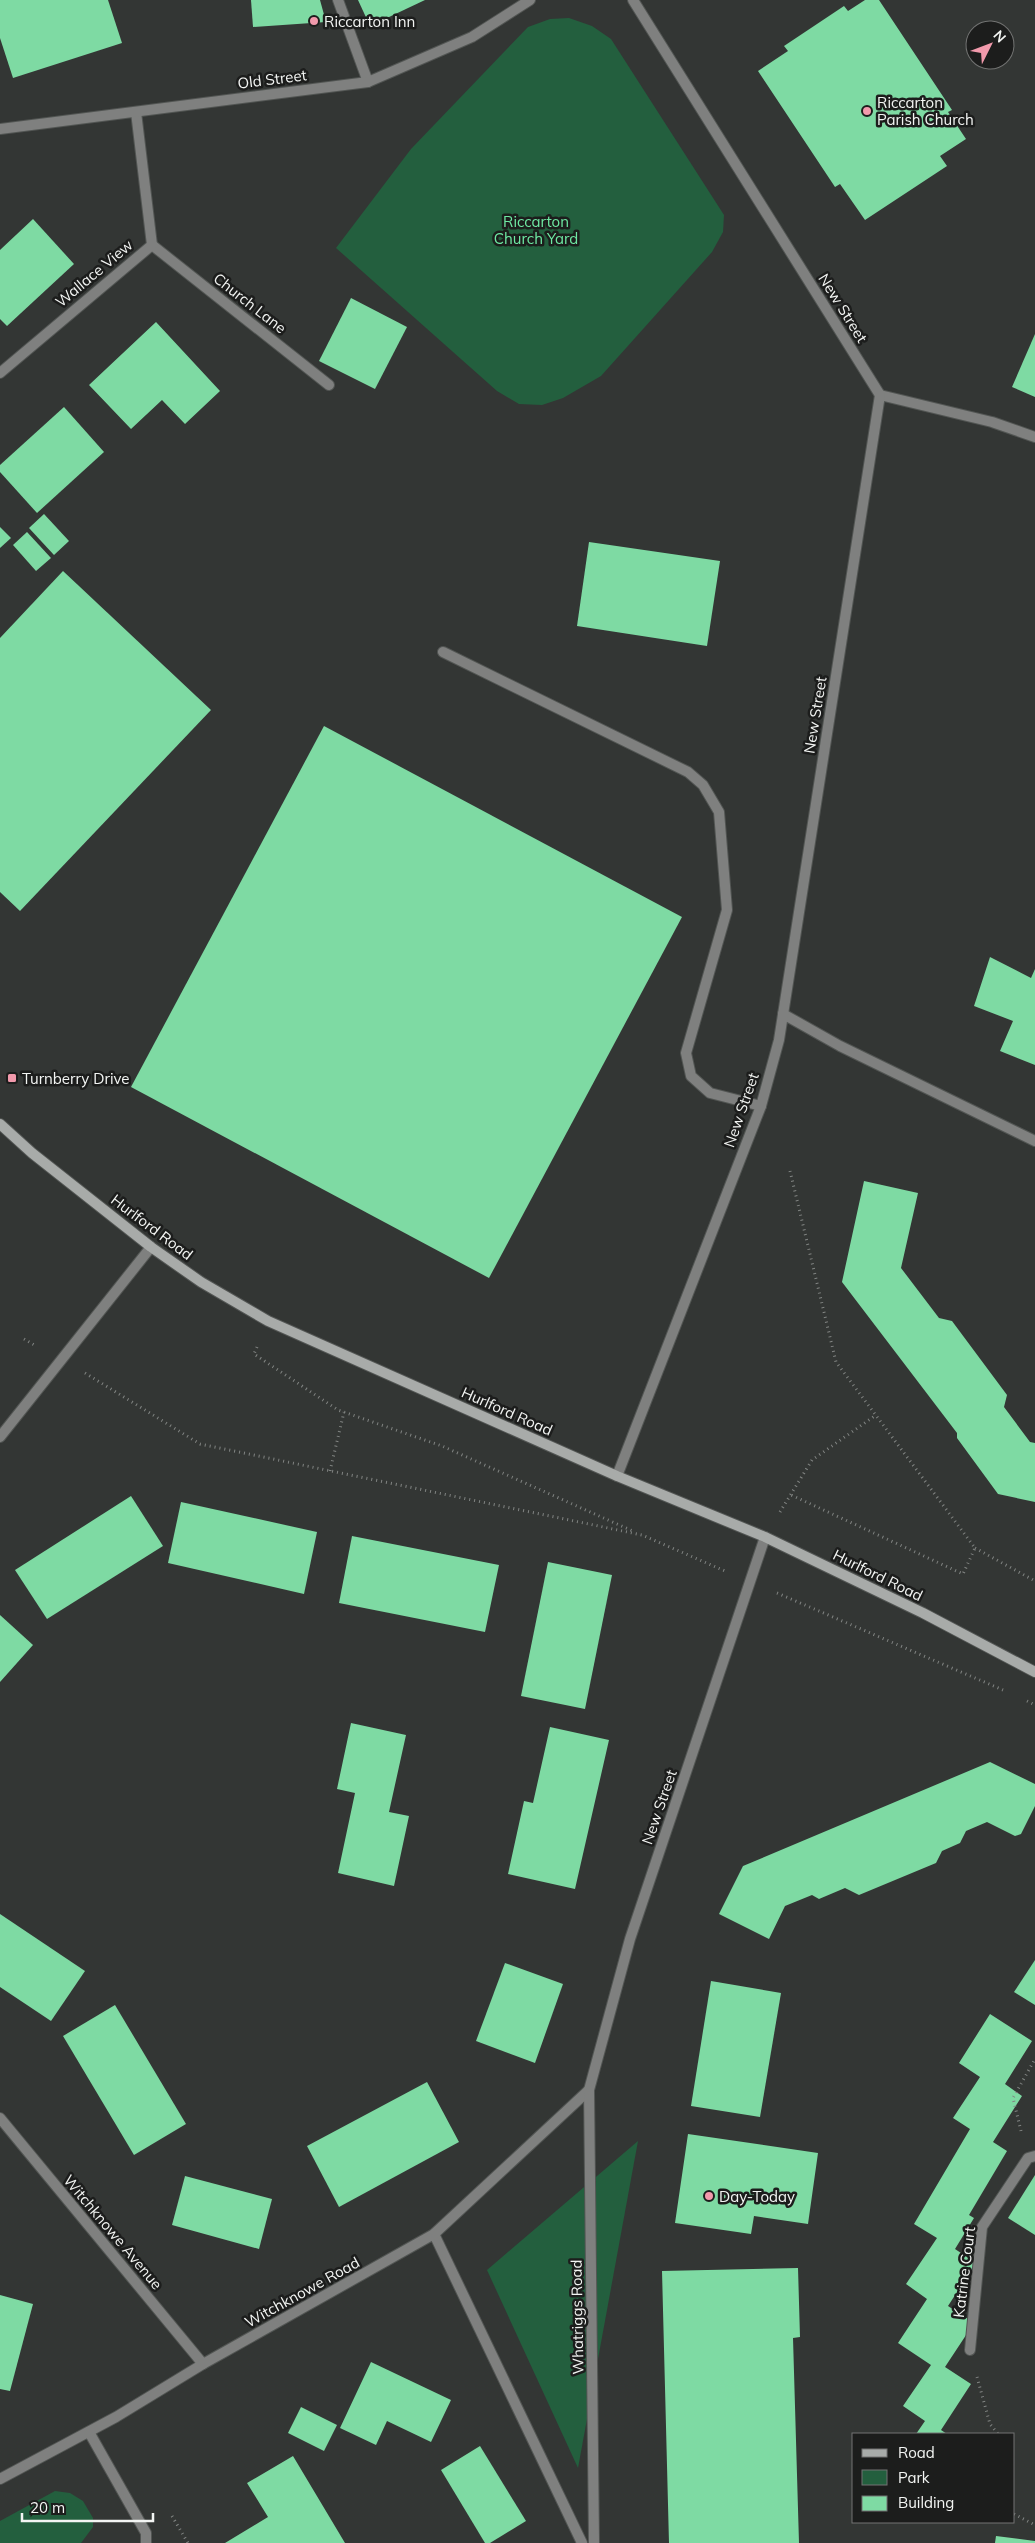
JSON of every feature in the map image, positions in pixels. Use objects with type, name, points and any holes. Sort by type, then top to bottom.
[{"type":"main road","name":"Hurlford Road","points":[[0,1124],[32,1153],[151,1247],[201,1282],[268,1321],[617,1476],[765,1537],[923,1613],[1035,1672]]},
{"type":"street","points":[[338,0],[368,82]]},
{"type":"street","name":"Old Street","points":[[0,129],[368,82],[472,37],[530,0]]},
{"type":"street","name":"New Street","points":[[617,1476],[760,1106],[779,1040],[880,395],[633,0]]},
{"type":"street","name":"Wallace View","points":[[0,373],[152,245],[136,112]]},
{"type":"street","name":"Church Lane","points":[[152,245],[329,385]]},
{"type":"street","points":[[880,395],[992,422],[1035,438]]},
{"type":"street","points":[[443,652],[688,772],[703,785],[719,812],[727,910],[686,1053],[691,1076],[710,1093],[760,1106]]},
{"type":"street","points":[[783,1014],[840,1046],[1035,1141]]},
{"type":"street","points":[[0,1437],[151,1247]]},
{"type":"street","name":"New Street","points":[[589,2090],[630,1939],[765,1537]]},
{"type":"street","name":"Witchknowe Road","points":[[0,2479],[89,2432],[203,2364],[434,2234],[589,2090]]},
{"type":"street","name":"Whatriggs Road","points":[[589,2090],[594,2543]]},
{"type":"street","name":"Witchknowe Avenue","points":[[0,2118],[203,2364]]},
{"type":"street","name":"Katrine Court","points":[[970,2350],[982,2227],[1032,2157]]},
{"type":"street","points":[[434,2234],[582,2543]]},
{"type":"street","points":[[89,2432],[146,2533],[146,2543]]},
{"type":"path","points":[[790,1171],[836,1362],[975,1548],[1035,1581]]},
{"type":"path","points":[[268,1321],[254,1354],[344,1412],[442,1446],[750,1582],[863,1628],[1008,1692]]},
{"type":"path","points":[[24,1340],[62,1359],[200,1444],[642,1535]]},
{"type":"path","points":[[330,1471],[344,1412]]},
{"type":"path","points":[[765,1537],[812,1460],[876,1415]]},
{"type":"path","points":[[791,1494],[963,1574],[975,1548]]},
{"type":"path","points":[[1026,1700],[1035,1704]]},
{"type":"path","points":[[1032,2157],[1013,2098],[1035,2059]]},
{"type":"path","points":[[970,2350],[990,2424],[997,2433]]},
{"type":"path","points":[[1015,2515],[1035,2525]]},
{"type":"green space","name":"Riccarton Church Yard","points":[[569,18],[592,26],[611,39],[724,215],[723,232],[712,252],[601,376],[563,398],[542,405],[519,404],[497,391],[336,248],[411,149],[528,27],[550,19]]},
{"type":"green space","points":[[638,2141],[578,2468],[487,2270]]},
{"type":"green space","points":[[55,2491],[70,2493],[83,2501],[93,2518],[93,2527],[81,2543],[0,2543],[0,2521]]},
{"type":"building","points":[[0,0],[108,0],[122,43],[13,78],[0,38]]},
{"type":"building","points":[[251,0],[320,0],[326,22],[253,27]]},
{"type":"building","points":[[358,0],[425,0],[370,26]]},
{"type":"building","name":"Riccarton Parish Church","points":[[865,0],[879,0],[952,110],[948,112],[966,139],[940,156],[947,166],[865,220],[840,184],[835,187],[758,71],[788,51],[784,46],[844,6],[848,11]]},
{"type":"building","points":[[33,219],[74,264],[7,326],[0,319],[0,250]]},
{"type":"building","points":[[351,298],[407,327],[375,389],[319,361]]},
{"type":"building","points":[[156,322],[220,391],[185,424],[162,400],[131,429],[89,385]]},
{"type":"building","points":[[1035,334],[1035,397],[1012,387]]},
{"type":"building","points":[[64,407],[104,452],[37,513],[0,472],[0,465]]},
{"type":"building","points":[[44,514],[69,541],[54,555],[29,528]]},
{"type":"building","points":[[0,527],[11,538],[0,548]]},
{"type":"building","points":[[27,532],[51,558],[36,571],[13,545]]},
{"type":"building","points":[[589,542],[720,561],[707,646],[577,626]]},
{"type":"building","points":[[63,571],[211,710],[20,911],[0,892],[0,638]]},
{"type":"building","points":[[324,726],[682,917],[489,1278],[131,1087]]},
{"type":"building","points":[[990,957],[1031,978],[1035,969],[1035,1065],[1000,1051],[1013,1021],[974,1006]]},
{"type":"building","points":[[864,1181],[918,1193],[901,1268],[939,1318],[952,1321],[1007,1395],[1004,1407],[1030,1442],[1035,1443],[1035,1502],[998,1494],[957,1438],[957,1433],[842,1282]]},
{"type":"building","points":[[131,1496],[163,1546],[47,1619],[15,1570]]},
{"type":"building","points":[[181,1502],[317,1532],[304,1594],[168,1563]]},
{"type":"building","points":[[352,1536],[499,1565],[485,1632],[339,1603]]},
{"type":"building","points":[[548,1562],[612,1575],[585,1709],[521,1696]]},
{"type":"building","points":[[0,1615],[33,1645],[0,1682]]},
{"type":"building","points":[[351,1723],[406,1735],[389,1812],[409,1816],[394,1886],[338,1873],[355,1793],[337,1789]]},
{"type":"building","points":[[550,1727],[609,1740],[575,1889],[508,1874],[524,1801],[533,1803]]},
{"type":"building","points":[[990,1762],[1035,1784],[1035,1806],[1021,1834],[1015,1836],[987,1822],[966,1831],[960,1843],[942,1851],[936,1863],[859,1895],[845,1888],[819,1899],[812,1895],[785,1906],[769,1939],[719,1914],[743,1866]]},
{"type":"building","points":[[0,1914],[85,1971],[51,2021],[0,1987]]},
{"type":"building","points":[[1035,1960],[1035,2005],[1014,1992]]},
{"type":"building","points":[[505,1963],[563,1984],[535,2063],[476,2041]]},
{"type":"building","points":[[711,1981],[781,1993],[760,2117],[691,2106]]},
{"type":"building","points":[[115,2005],[186,2124],[134,2155],[63,2036]]},
{"type":"building","points":[[990,2014],[1032,2041],[1005,2084],[1022,2096],[993,2142],[1007,2151],[969,2215],[974,2218],[955,2249],[976,2263],[948,2306],[974,2323],[945,2367],[971,2384],[941,2430],[946,2433],[917,2433],[925,2421],[903,2406],[931,2365],[898,2343],[927,2299],[906,2284],[937,2238],[914,2224],[970,2129],[953,2118],[980,2077],[959,2063]]},
{"type":"building","points":[[427,2082],[459,2142],[339,2207],[307,2146]]},
{"type":"building","points":[[688,2134],[818,2153],[808,2224],[754,2216],[751,2234],[675,2223]]},
{"type":"building","points":[[1035,2175],[1035,2235],[1008,2218]]},
{"type":"building","points":[[185,2176],[272,2199],[259,2249],[172,2225]]},
{"type":"building","points":[[798,2268],[800,2337],[793,2338],[799,2543],[669,2543],[662,2271]]},
{"type":"building","points":[[0,2295],[33,2304],[10,2391],[0,2389]]},
{"type":"building","points":[[371,2362],[451,2400],[431,2442],[387,2421],[376,2445],[340,2428]]},
{"type":"building","points":[[301,2407],[337,2425],[324,2451],[288,2433]]},
{"type":"building","points":[[480,2446],[526,2521],[490,2543],[485,2543],[441,2470]]},
{"type":"building","points":[[293,2456],[345,2543],[225,2543],[268,2517],[247,2483]]},
{"type":"building","points":[[996,2536],[1035,2541],[1035,2543],[995,2543]]},
{"type":"place","name":"Riccarton Inn","points":[[314,21]]},
{"type":"place","name":"Riccarton Parish Church","points":[[867,111]]},
{"type":"place","name":"Turnberry Drive","points":[[12,1078]]},
{"type":"place","name":"Day-Today","points":[[709,2196]]}]
